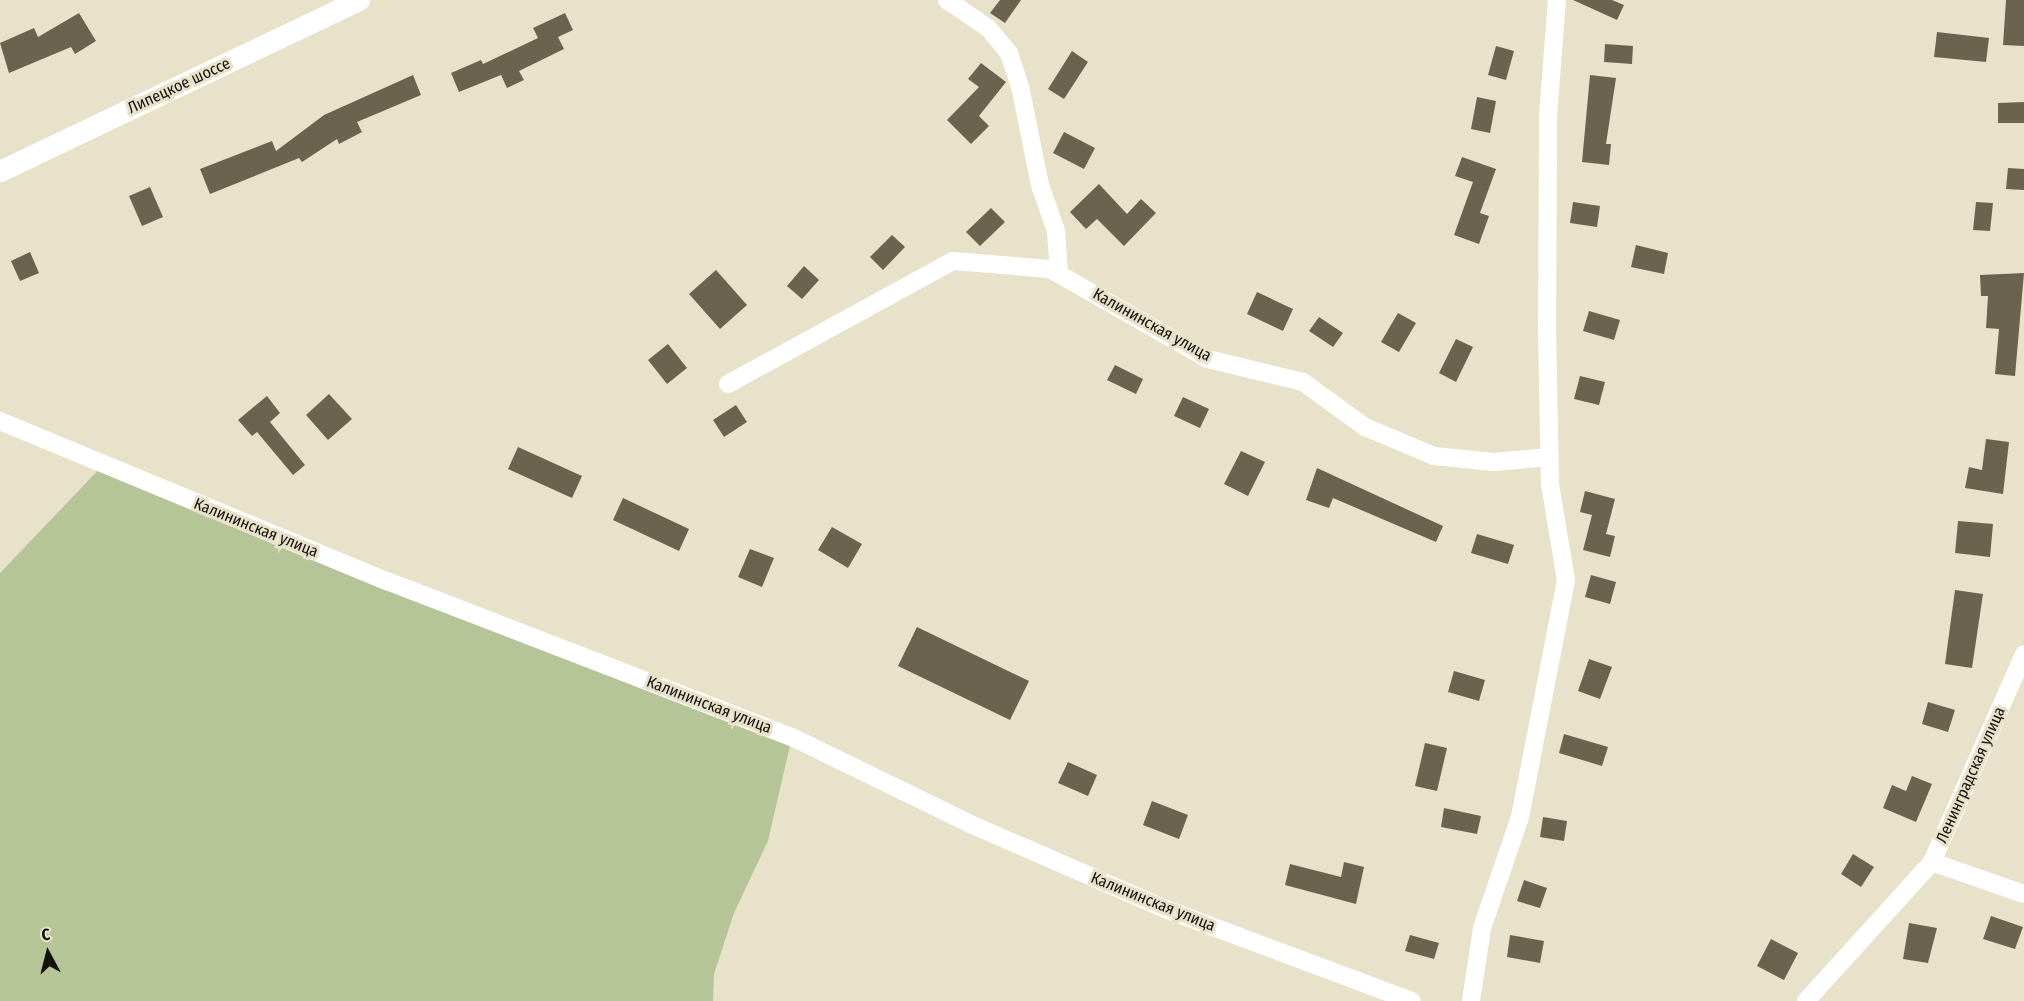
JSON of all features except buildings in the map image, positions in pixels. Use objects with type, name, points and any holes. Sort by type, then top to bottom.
[{"type":"street","name":"Липецкое шоссе","points":[[0,171],[359,0]]},
{"type":"street","points":[[947,0],[988,28],[1009,53],[1020,87],[1035,165],[1056,231],[1059,274]]},
{"type":"street","points":[[1471,1001],[1482,928],[1520,817],[1566,580],[1550,484],[1548,116],[1557,0]]},
{"type":"street","name":"Калининская улица","points":[[728,384],[954,261],[1050,269],[1208,359],[1303,382],[1365,427],[1434,456],[1494,462],[1550,457]]},
{"type":"street","name":"Калининская улица","points":[[0,421],[387,581],[792,737],[969,823],[1168,910],[1412,1001]]},
{"type":"street","name":"Ленинградская улица","points":[[1806,1001],[1932,862],[2024,654]]},
{"type":"street","name":"Ленинградская улица","points":[[1932,862],[2024,894]]},
{"type":"green space","points":[[104,464],[792,737],[768,841],[734,913],[714,974],[713,1001],[0,1001],[0,573]]}]
